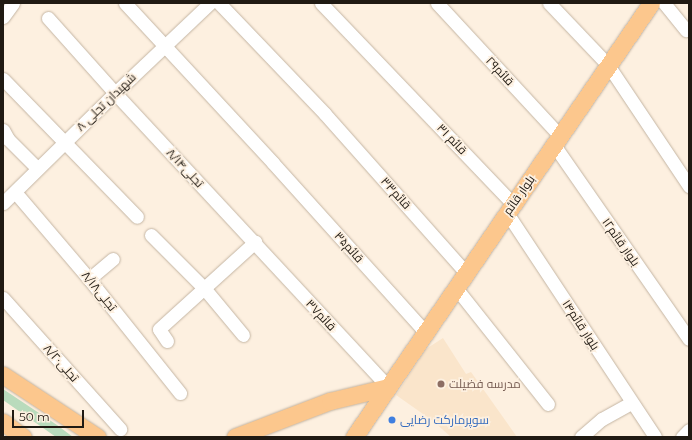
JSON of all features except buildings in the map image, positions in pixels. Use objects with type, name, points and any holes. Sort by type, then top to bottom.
[{"type":"main road","name":"بلوار قائم","points":[[355,436],[651,3]]},
{"type":"main road","points":[[3,375],[97,437]]},
{"type":"main road","points":[[236,437],[330,401],[388,387]]},
{"type":"main road","points":[[3,422],[23,437]]},
{"type":"main road","points":[[236,437],[264,437]]},
{"type":"street","points":[[3,17],[13,3]]},
{"type":"street","name":"قائم۳۵","points":[[125,3],[273,163],[425,332]]},
{"type":"street","name":"شهیدان تجلی ۸","points":[[3,202],[210,3]]},
{"type":"street","name":"قائم۳۳","points":[[219,3],[325,114],[466,273]]},
{"type":"street","name":"قائم ۳۱","points":[[321,3],[390,74],[510,208]]},
{"type":"street","points":[[549,3],[608,65],[689,186]]},
{"type":"street","points":[[664,3],[686,30]]},
{"type":"street","name":"قائم۲۹","points":[[439,5],[557,141]]},
{"type":"street","name":"تجلی۸‌/۱۴","points":[[48,18],[115,93],[255,242]]},
{"type":"street","points":[[3,78],[136,217]]},
{"type":"street","points":[[3,130],[8,139],[37,168]]},
{"type":"street","name":"بلوار قائم۱۲","points":[[557,141],[689,339]]},
{"type":"street","name":"تجلی۸/۱۸","points":[[15,192],[89,279],[180,393]]},
{"type":"street","name":"بلوار قائم۱۴","points":[[510,208],[654,437]]},
{"type":"street","points":[[151,235],[204,288],[243,335]]},
{"type":"street","points":[[167,341],[159,329],[255,242]]},
{"type":"street","name":"قائم۳۷","points":[[255,242],[388,387]]},
{"type":"street","points":[[89,279],[113,259]]},
{"type":"street","points":[[456,288],[548,404]]},
{"type":"street","name":"تجلی۸/۲۰","points":[[3,298],[120,429]]},
{"type":"street","points":[[581,437],[602,419],[632,402]]},
{"type":"street","points":[[682,437],[689,430]]},
{"type":"shaded area","name":"مدرسه فضیلت","points":[[443,338],[466,374],[471,372],[517,437],[451,437],[433,421],[396,395],[426,349]]},
{"type":"green space","points":[[3,389],[73,437],[56,437],[3,400]]},
{"type":"place","name":"مدرسه فضیلت","points":[[441,384]]},
{"type":"place","name":"سوپرمارکت رضایی","points":[[392,420]]}]
